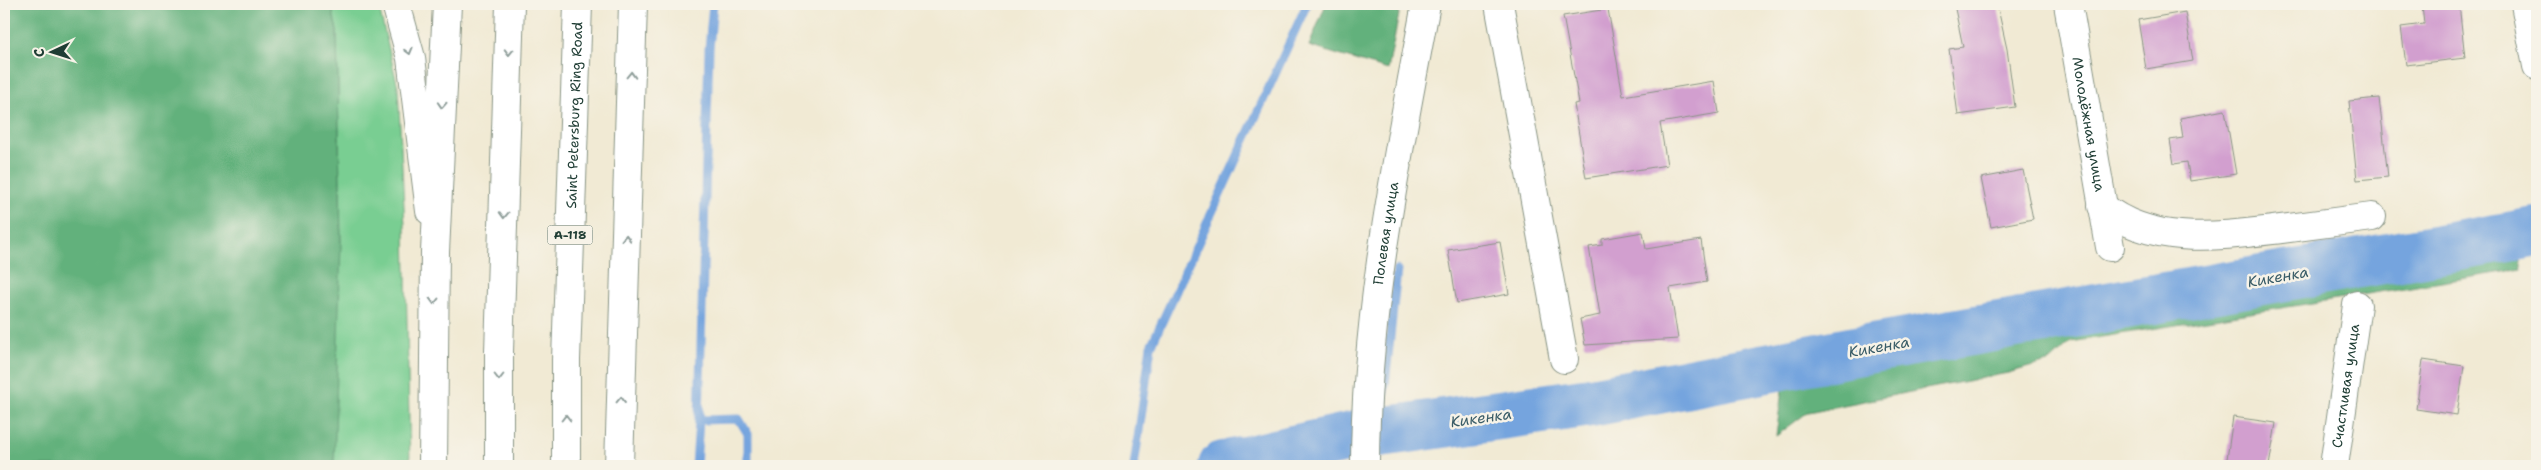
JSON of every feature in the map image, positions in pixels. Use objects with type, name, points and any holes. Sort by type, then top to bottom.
[{"type":"main road","points":[[396,4],[412,58],[435,252]]},
{"type":"main road","points":[[433,466],[435,252],[447,4]]},
{"type":"main road","points":[[499,466],[499,352],[510,4]]},
{"type":"main road","name":"Saint Petersburg Ring Road","points":[[566,466],[566,360],[578,4]]},
{"type":"main road","name":"Полевая улица","points":[[1373,463],[1367,408],[1381,267],[1426,4]]},
{"type":"main road","points":[[1498,4],[1564,359]]},
{"type":"main road","name":"Молодёжная улица","points":[[2068,4],[2110,247]]},
{"type":"main road","points":[[2526,4],[2537,66]]},
{"type":"main road","points":[[619,466],[634,6]]},
{"type":"main road","points":[[2102,206],[2113,216],[2152,231],[2195,236],[2233,235],[2372,217]]},
{"type":"main road","name":"Счастливая улица","points":[[2334,466],[2357,305]]},
{"type":"green space","points":[[4,4],[341,243],[337,31],[331,4],[378,4],[398,87],[405,226],[410,466],[4,466]]},
{"type":"green space","points":[[4,4],[331,4],[337,31],[341,243],[334,466],[4,466]]},
{"type":"green space","points":[[1326,4],[1401,4],[1388,70],[1309,46]]},
{"type":"green space","points":[[2526,231],[2529,236],[2537,240],[2537,243],[2460,254],[1399,443],[1394,439],[1394,424],[1407,418],[1601,394],[1746,366]]},
{"type":"green space","points":[[2516,245],[2522,269],[2071,342],[2051,361],[2008,373],[1808,412],[1776,436],[1783,382],[2057,324]]},
{"type":"building","points":[[1954,4],[1997,4],[2007,49],[2015,107],[1958,115],[1949,49],[1963,47]]},
{"type":"building","points":[[2459,4],[2465,58],[2406,65],[2401,27],[2424,24],[2422,6]]},
{"type":"building","points":[[1608,9],[1623,96],[1714,81],[1719,113],[1660,123],[1667,165],[1586,178],[1574,104],[1579,103],[1563,16]]},
{"type":"building","points":[[2185,12],[2193,61],[2146,69],[2138,20]]},
{"type":"building","points":[[2379,98],[2388,177],[2357,180],[2349,101]]},
{"type":"building","points":[[2225,110],[2236,174],[2190,181],[2187,162],[2174,164],[2170,140],[2183,138],[2180,118]]},
{"type":"building","points":[[2023,170],[2033,219],[1991,227],[1981,178]]},
{"type":"building","points":[[1643,232],[1646,249],[1701,240],[1707,282],[1670,288],[1678,339],[1585,345],[1580,319],[1600,315],[1589,247],[1602,245],[1602,239]]},
{"type":"building","points":[[1500,242],[1509,294],[1457,303],[1448,250]]},
{"type":"building","points":[[2423,360],[2464,366],[2457,415],[2416,409]]},
{"type":"building","points":[[2233,417],[2276,423],[2269,466],[2226,466]]},
{"type":"waterway","points":[[699,420],[709,49],[713,4]]},
{"type":"waterway","points":[[1134,466],[1151,346],[1307,4]]},
{"type":"waterway","name":"Кикенка","points":[[1223,466],[1359,435],[1591,402],[1850,352],[2537,232]]},
{"type":"waterway","points":[[1380,432],[1397,270]]},
{"type":"waterway","points":[[696,466],[699,420],[739,419],[748,434],[748,466]]}]
